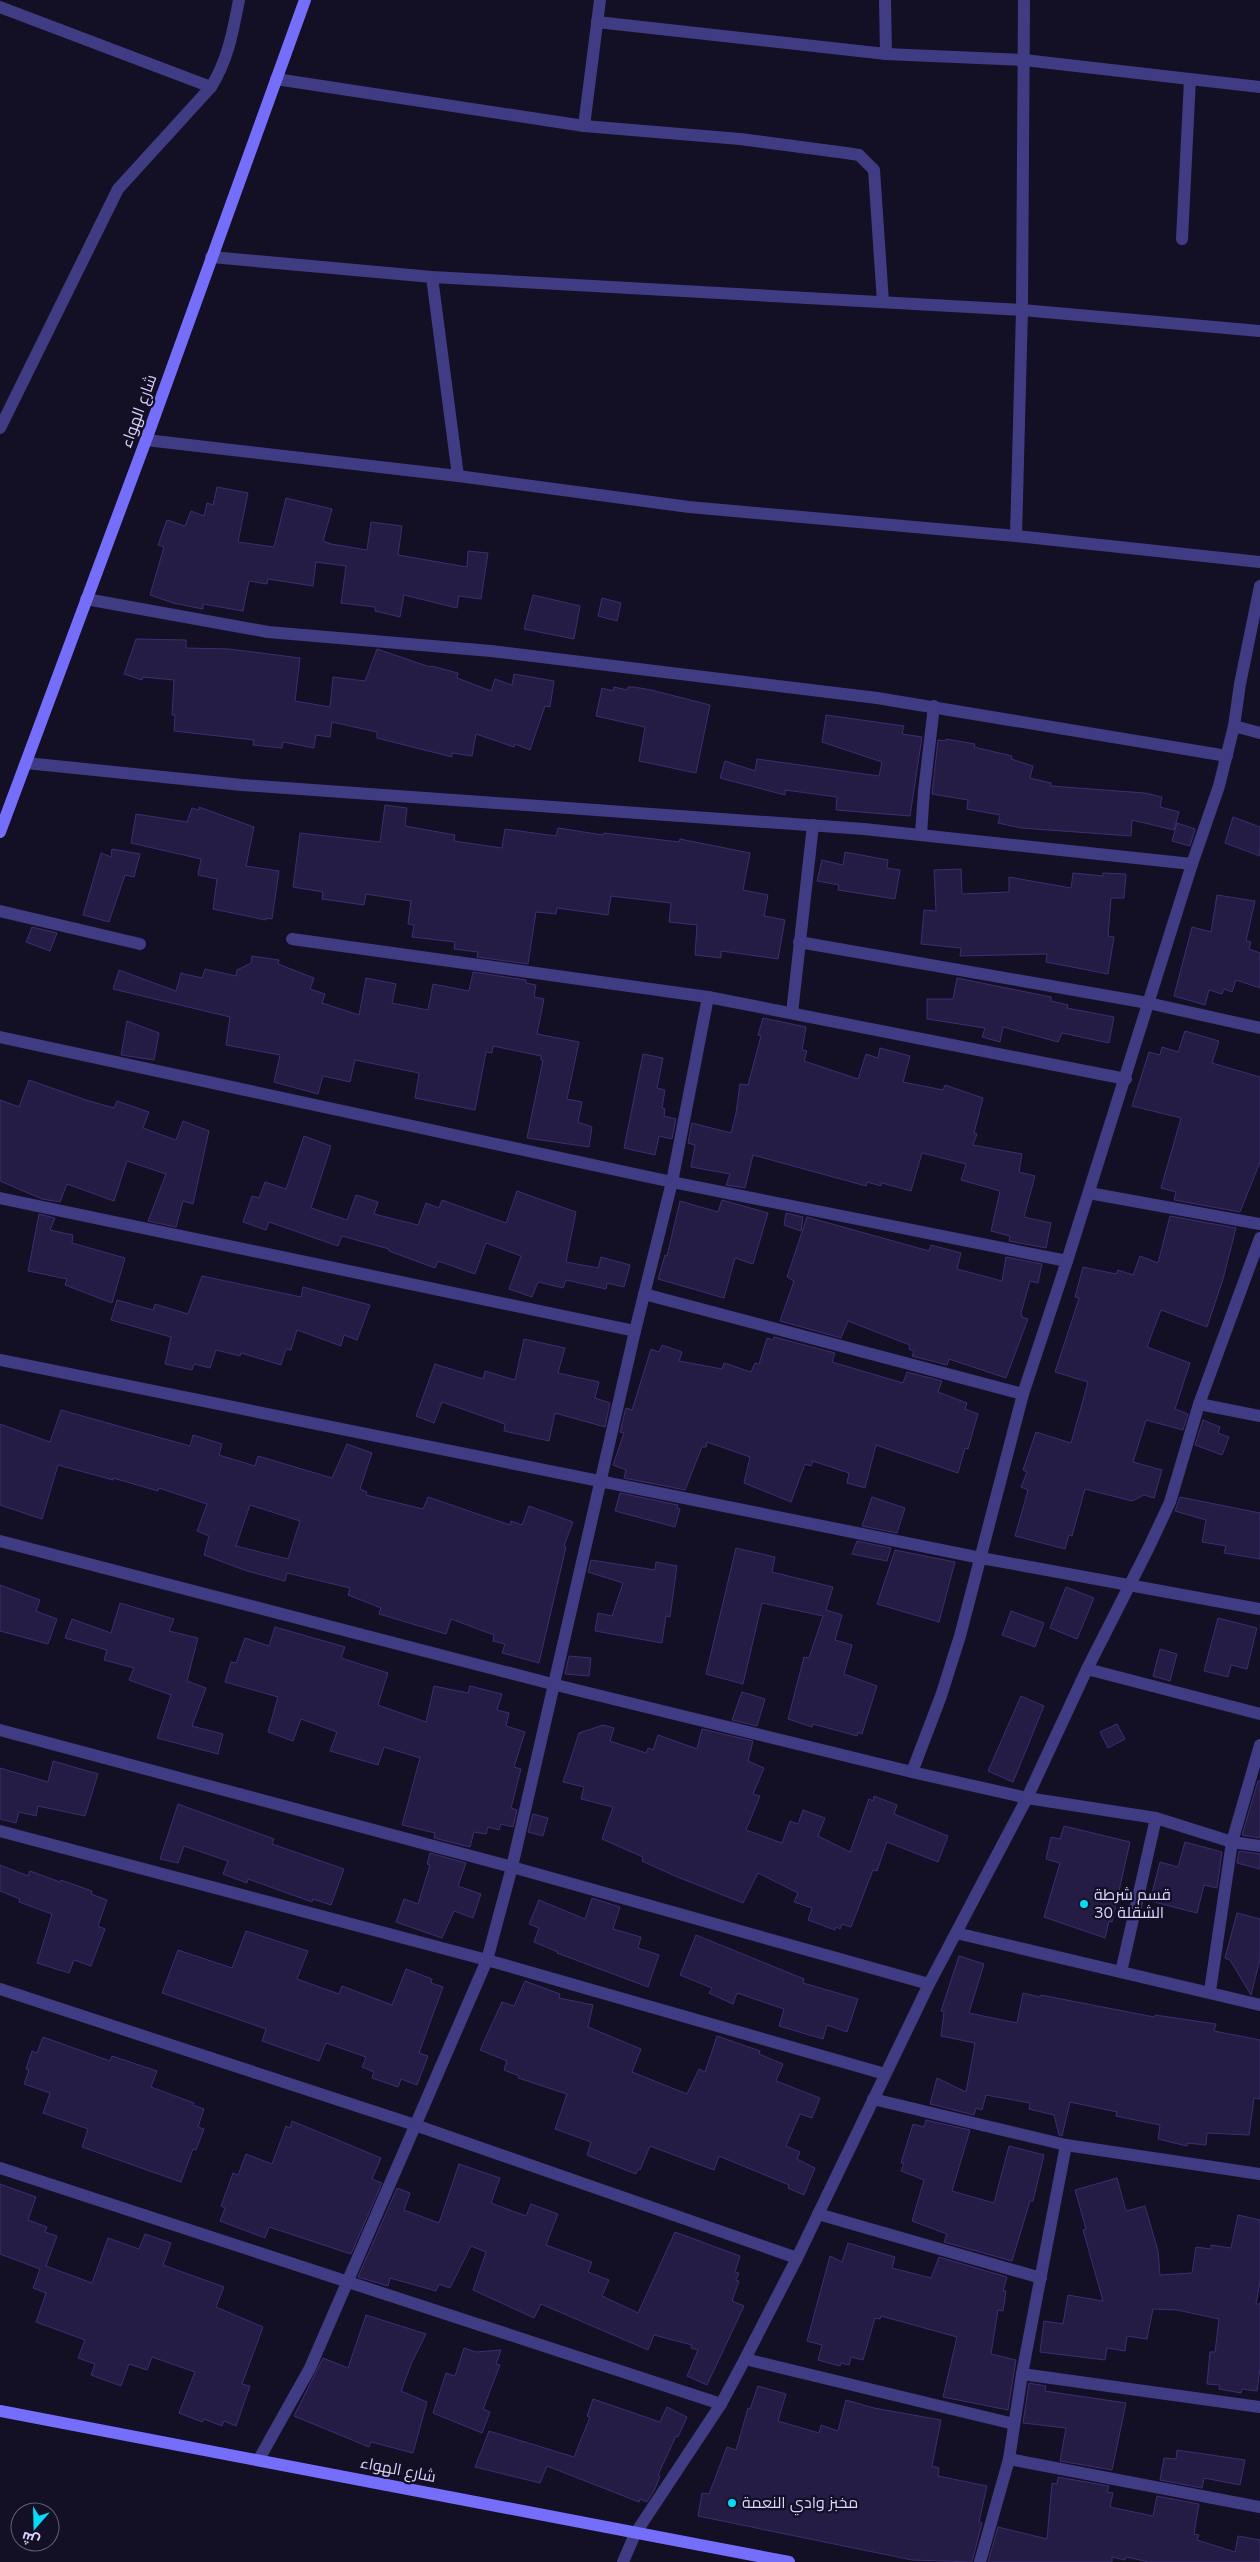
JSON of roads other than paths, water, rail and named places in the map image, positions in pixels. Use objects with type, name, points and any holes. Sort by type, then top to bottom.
[{"type":"street","points":[[0,428],[118,189],[211,87],[222,70],[240,0]]},
{"type":"street","name":"شارع الهواء","points":[[0,832],[146,440],[304,0]]},
{"type":"street","points":[[584,126],[600,0]]},
{"type":"street","points":[[886,0],[886,54]]},
{"type":"street","points":[[1016,536],[1022,310],[1024,0]]},
{"type":"street","points":[[0,7],[211,87]]},
{"type":"street","points":[[597,22],[886,54],[1024,60],[1260,87]]},
{"type":"street","points":[[276,79],[584,126],[740,139],[859,155],[874,170],[883,302]]},
{"type":"street","points":[[1182,238],[1190,79]]},
{"type":"street","points":[[211,257],[432,277],[1022,310],[1260,331]]},
{"type":"street","points":[[432,277],[458,476]]},
{"type":"street","points":[[146,440],[458,476],[689,507],[1016,536],[1260,562]]},
{"type":"street","points":[[912,1772],[947,1679],[981,1558],[1023,1394],[1126,1079],[1192,864],[1220,786],[1234,726],[1240,684],[1260,586]]},
{"type":"street","points":[[86,599],[268,632],[491,651],[934,706],[1227,756]]},
{"type":"street","points":[[922,834],[924,791],[934,706]]},
{"type":"street","points":[[1234,726],[1260,733]]},
{"type":"street","points":[[26,763],[242,784],[922,834],[1192,864]]},
{"type":"street","points":[[792,1013],[813,825]]},
{"type":"street","points":[[0,911],[140,944]]},
{"type":"street","points":[[292,939],[708,997],[1126,1079]]},
{"type":"street","points":[[799,942],[1148,1003],[1260,1028]]},
{"type":"street","points":[[259,2460],[310,2368],[487,1960],[512,1867],[556,1684],[599,1482],[672,1182],[708,997]]},
{"type":"street","points":[[0,1037],[672,1182],[1067,1262]]},
{"type":"street","points":[[1089,1193],[1260,1224]]},
{"type":"street","points":[[0,1198],[635,1331]]},
{"type":"street","points":[[623,2562],[636,2534],[721,2404],[745,2359],[797,2258],[929,1984],[1027,1798],[1127,1586],[1170,1502],[1199,1404],[1260,1238]]},
{"type":"street","points":[[644,1294],[1023,1394]]},
{"type":"street","points":[[0,1360],[981,1558],[1127,1586],[1260,1608]]},
{"type":"street","points":[[1199,1404],[1260,1416]]},
{"type":"street","points":[[0,1541],[556,1684],[912,1772],[1027,1798],[1156,1818],[1232,1842],[1260,1846]]},
{"type":"street","points":[[1087,1669],[1260,1714]]},
{"type":"street","points":[[0,1730],[512,1867],[929,1984]]},
{"type":"street","points":[[1210,1991],[1232,1842],[1260,1745]]},
{"type":"street","points":[[1120,1972],[1156,1818]]},
{"type":"street","points":[[0,1831],[487,1960],[885,2074]]},
{"type":"street","points":[[956,1933],[1120,1972],[1210,1991],[1260,2005]]},
{"type":"street","points":[[0,1989],[415,2125],[797,2258]]},
{"type":"street","points":[[873,2099],[1066,2145],[1260,2174]]},
{"type":"street","points":[[980,2562],[1009,2460],[1022,2374],[1066,2145]]},
{"type":"street","points":[[0,2168],[346,2283],[721,2404]]},
{"type":"street","points":[[818,2214],[1041,2278]]},
{"type":"street","points":[[745,2359],[1014,2424]]},
{"type":"street","points":[[1022,2374],[1260,2407]]},
{"type":"street","name":"شارع الهواء","points":[[0,2412],[789,2562]]},
{"type":"street","points":[[1009,2460],[1260,2507]]},
{"type":"place","name":"قسم شرطة الشقلة 30","points":[[1084,1904]]},
{"type":"place","name":"مخبز وادي النعمة","points":[[732,2503]]}]
